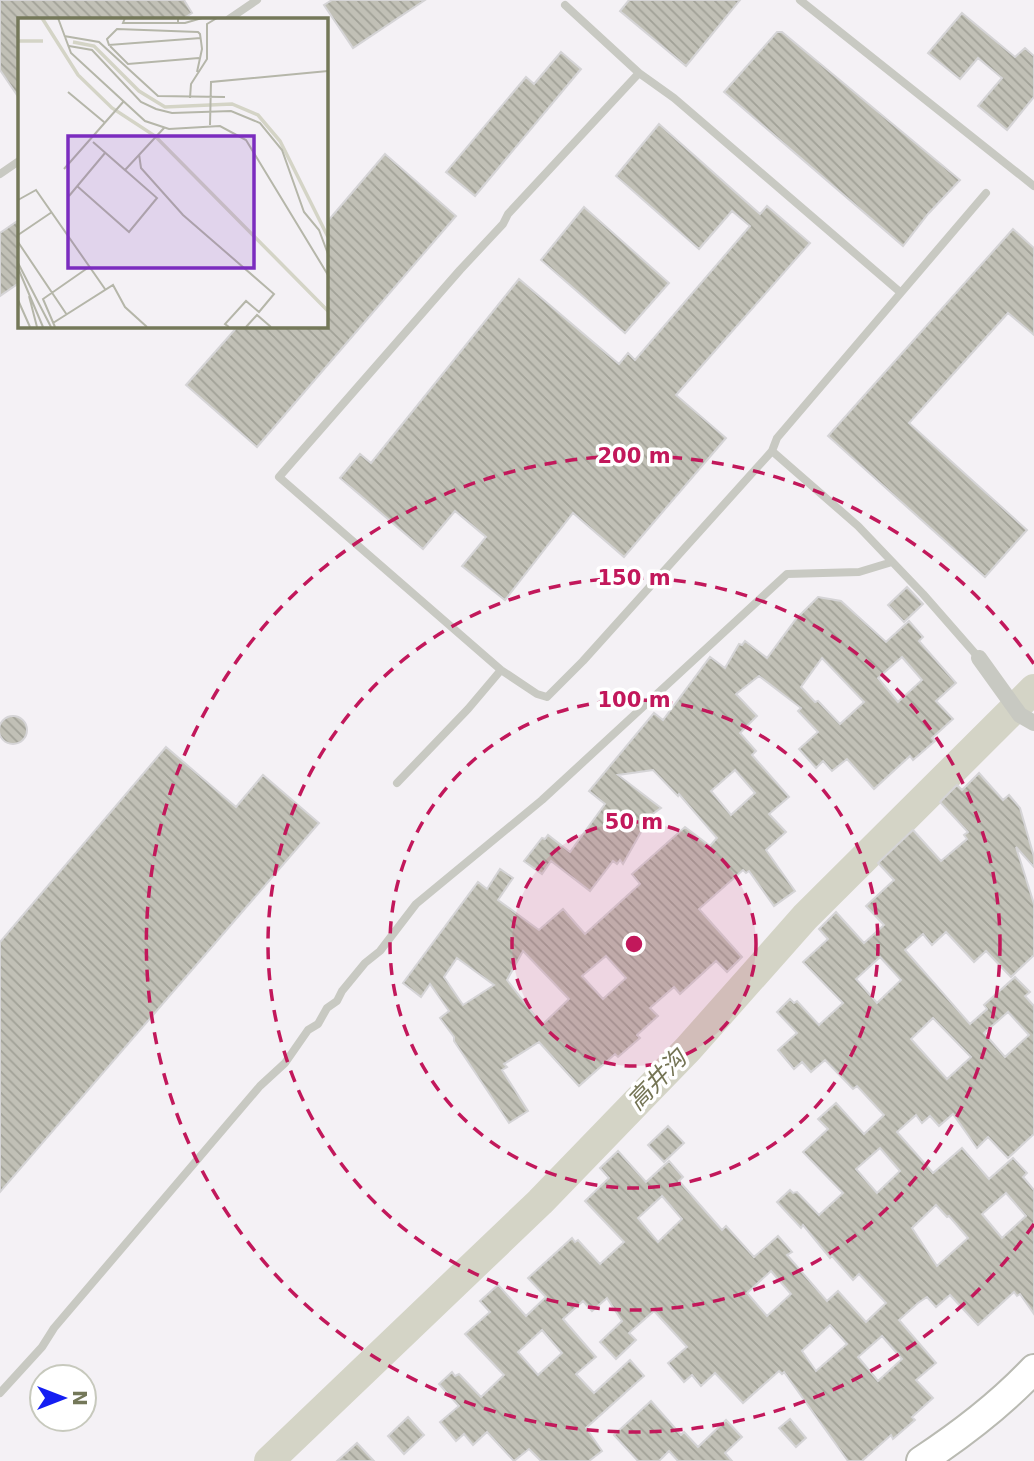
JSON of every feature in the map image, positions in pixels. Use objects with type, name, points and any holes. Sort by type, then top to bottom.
[{"type":"highway","points":[[921,1461],[956,1438],[1007,1398],[1034,1369]]},
{"type":"highway","points":[[946,1461],[1034,1392]]},
{"type":"street","points":[[979,658],[1020,715],[1034,723]]},
{"type":"lane","points":[[230,18],[257,0]]},
{"type":"lane","points":[[800,0],[1034,186]]},
{"type":"lane","points":[[565,5],[639,73],[674,98],[900,292]]},
{"type":"lane","points":[[639,73],[508,214],[503,224],[279,477],[501,670],[537,694],[547,697],[551,695],[772,451],[777,438],[986,193]]},
{"type":"lane","points":[[1,170],[18,162]]},
{"type":"lane","points":[[772,451],[858,526],[979,658]]},
{"type":"lane","points":[[0,1393],[42,1347],[54,1328],[260,1086],[285,1063],[308,1030],[318,1024],[327,1008],[337,1001],[365,963],[380,951],[416,904],[542,800],[787,574],[859,572],[892,562]]},
{"type":"lane","points":[[397,783],[468,709],[501,670]]},
{"type":"building","points":[[0,0],[184,0],[192,13],[184,18],[18,18],[18,97],[0,70]]},
{"type":"building","points":[[332,0],[425,0],[353,48],[324,5]]},
{"type":"building","points":[[629,0],[740,0],[686,66],[620,11]]},
{"type":"building","points":[[962,13],[1015,57],[1025,48],[1034,56],[1034,97],[1007,130],[978,106],[1002,78],[978,58],[960,79],[928,53]]},
{"type":"building","points":[[777,32],[782,32],[960,180],[903,246],[724,92]]},
{"type":"building","points":[[561,52],[581,69],[475,196],[446,172],[526,77],[534,84]]},
{"type":"building","points":[[659,124],[760,214],[767,206],[810,243],[676,395],[726,438],[624,557],[573,513],[505,600],[462,566],[486,537],[455,511],[423,549],[340,478],[360,454],[371,463],[519,279],[619,364],[628,353],[635,360],[750,226],[732,211],[699,249],[616,176]]},
{"type":"building","points":[[385,154],[456,216],[257,447],[186,385],[237,327],[327,327],[327,222]]},
{"type":"building","points":[[584,207],[669,283],[625,333],[541,260]]},
{"type":"building","points":[[18,221],[18,284],[0,296],[0,233]]},
{"type":"building","points":[[1013,229],[1034,248],[1034,335],[1008,313],[909,423],[1027,530],[985,577],[828,436]]},
{"type":"building","points":[[907,587],[923,604],[904,622],[888,605]]},
{"type":"building","points":[[818,597],[841,601],[886,642],[909,621],[923,637],[919,641],[956,683],[936,701],[953,719],[932,738],[935,741],[913,760],[910,756],[874,789],[847,759],[832,771],[823,761],[816,768],[799,749],[818,732],[798,711],[801,708],[759,676],[736,694],[757,716],[740,733],[756,751],[752,755],[789,797],[769,814],[786,832],[766,850],[795,891],[774,906],[749,871],[746,873],[743,870],[699,909],[742,957],[727,972],[716,961],[680,994],[674,987],[650,1008],[658,1016],[637,1035],[640,1038],[618,1057],[615,1054],[579,1086],[539,1042],[504,1064],[507,1067],[502,1070],[528,1111],[509,1123],[440,1018],[449,1011],[430,984],[421,997],[403,983],[478,882],[487,889],[500,869],[513,878],[498,900],[539,930],[563,909],[585,934],[640,884],[632,874],[685,827],[710,846],[717,838],[679,794],[678,796],[653,770],[618,775],[661,808],[654,813],[641,832],[623,864],[620,860],[617,864],[613,861],[590,891],[551,861],[542,874],[524,861],[542,838],[545,839],[548,835],[570,852],[605,804],[589,791],[654,713],[663,720],[710,657],[725,668],[739,644],[742,645],[745,641],[767,658],[796,619]],"holes":[[[902,657],[922,680],[898,702],[878,678]],[[822,658],[864,702],[840,724],[818,701],[815,702],[801,687]],[[735,770],[755,793],[731,815],[711,791]],[[523,951],[569,999],[542,1025],[507,980]],[[606,956],[626,978],[603,999],[582,976]],[[457,958],[494,985],[463,1005],[444,977]]]},
{"type":"building","points":[[13,716],[23,720],[27,730],[23,740],[13,744],[3,740],[-1,730],[3,720]]},
{"type":"building","points":[[166,747],[236,807],[263,775],[319,823],[0,1192],[0,942]]},
{"type":"building","points":[[979,773],[1003,800],[1009,795],[1020,808],[1034,857],[1034,867],[1016,847],[1034,904],[1034,955],[1011,977],[986,951],[974,962],[946,932],[932,945],[923,934],[905,950],[970,1024],[987,1009],[984,1005],[1015,977],[1030,992],[1025,996],[1034,1006],[1034,1134],[1008,1158],[988,1137],[977,1148],[953,1114],[939,1126],[930,1116],[922,1123],[916,1115],[897,1132],[933,1173],[962,1148],[989,1179],[1013,1158],[1027,1173],[1023,1177],[1034,1190],[1034,1314],[1020,1294],[1017,1296],[1014,1292],[978,1325],[950,1295],[936,1307],[927,1297],[918,1303],[899,1320],[936,1363],[916,1380],[933,1398],[912,1417],[915,1420],[893,1439],[891,1435],[862,1461],[848,1461],[784,1372],[782,1374],[779,1371],[743,1403],[715,1373],[701,1386],[692,1375],[684,1382],[668,1363],[687,1347],[654,1311],[629,1333],[636,1340],[616,1359],[600,1342],[622,1321],[607,1298],[592,1311],[583,1301],[563,1319],[596,1357],[576,1374],[594,1393],[630,1360],[644,1376],[586,1428],[602,1451],[589,1461],[541,1461],[529,1449],[514,1461],[487,1432],[473,1445],[464,1434],[456,1441],[440,1422],[459,1406],[439,1384],[452,1372],[455,1376],[459,1374],[481,1397],[504,1375],[465,1334],[490,1312],[480,1301],[498,1285],[526,1316],[546,1297],[528,1278],[572,1238],[575,1242],[578,1240],[600,1264],[624,1242],[585,1201],[609,1178],[600,1168],[618,1151],[646,1182],[669,1161],[683,1177],[679,1181],[722,1230],[726,1226],[754,1257],[778,1236],[792,1252],[787,1255],[827,1301],[838,1291],[866,1322],[886,1303],[859,1274],[853,1280],[832,1256],[830,1258],[803,1225],[801,1228],[777,1202],[790,1190],[797,1192],[819,1215],[843,1193],[803,1152],[828,1129],[818,1119],[836,1103],[864,1134],[884,1115],[857,1086],[853,1089],[825,1060],[811,1072],[802,1062],[794,1069],[778,1050],[797,1033],[777,1012],[790,999],[794,1003],[797,1001],[819,1025],[843,1003],[803,962],[828,939],[819,929],[836,912],[864,943],[884,925],[866,906],[894,880],[878,863],[913,830],[941,861],[967,839],[964,835],[968,832],[940,802],[957,785],[962,790]],"holes":[[[880,957],[901,980],[877,1003],[856,979]],[[1008,1012],[1029,1035],[1005,1057],[984,1033]],[[933,1018],[971,1057],[947,1079],[911,1039]],[[880,1148],[900,1171],[877,1193],[856,1169]],[[1006,1193],[1026,1216],[1002,1238],[982,1214]],[[662,1196],[682,1219],[658,1242],[638,1218]],[[936,1205],[968,1238],[937,1266],[912,1228]],[[771,1271],[791,1294],[767,1316],[747,1293]],[[830,1325],[847,1344],[816,1371],[802,1351]],[[542,1330],[562,1353],[538,1375],[518,1352]],[[882,1336],[902,1359],[878,1381],[858,1357]]]},
{"type":"building","points":[[668,1126],[684,1143],[664,1162],[648,1145]]},
{"type":"building","points":[[651,1401],[681,1435],[684,1432],[698,1447],[726,1420],[742,1437],[725,1453],[732,1461],[678,1461],[669,1451],[659,1461],[638,1461],[614,1435]]},
{"type":"building","points":[[408,1417],[424,1435],[404,1454],[388,1436]]},
{"type":"building","points":[[790,1419],[806,1438],[796,1447],[779,1428]]},
{"type":"building","points":[[357,1443],[374,1461],[337,1461]]},
{"type":"waterway","name":"高井沟","points":[[269,1461],[540,1202],[688,1049],[805,917],[1034,689]]}]
